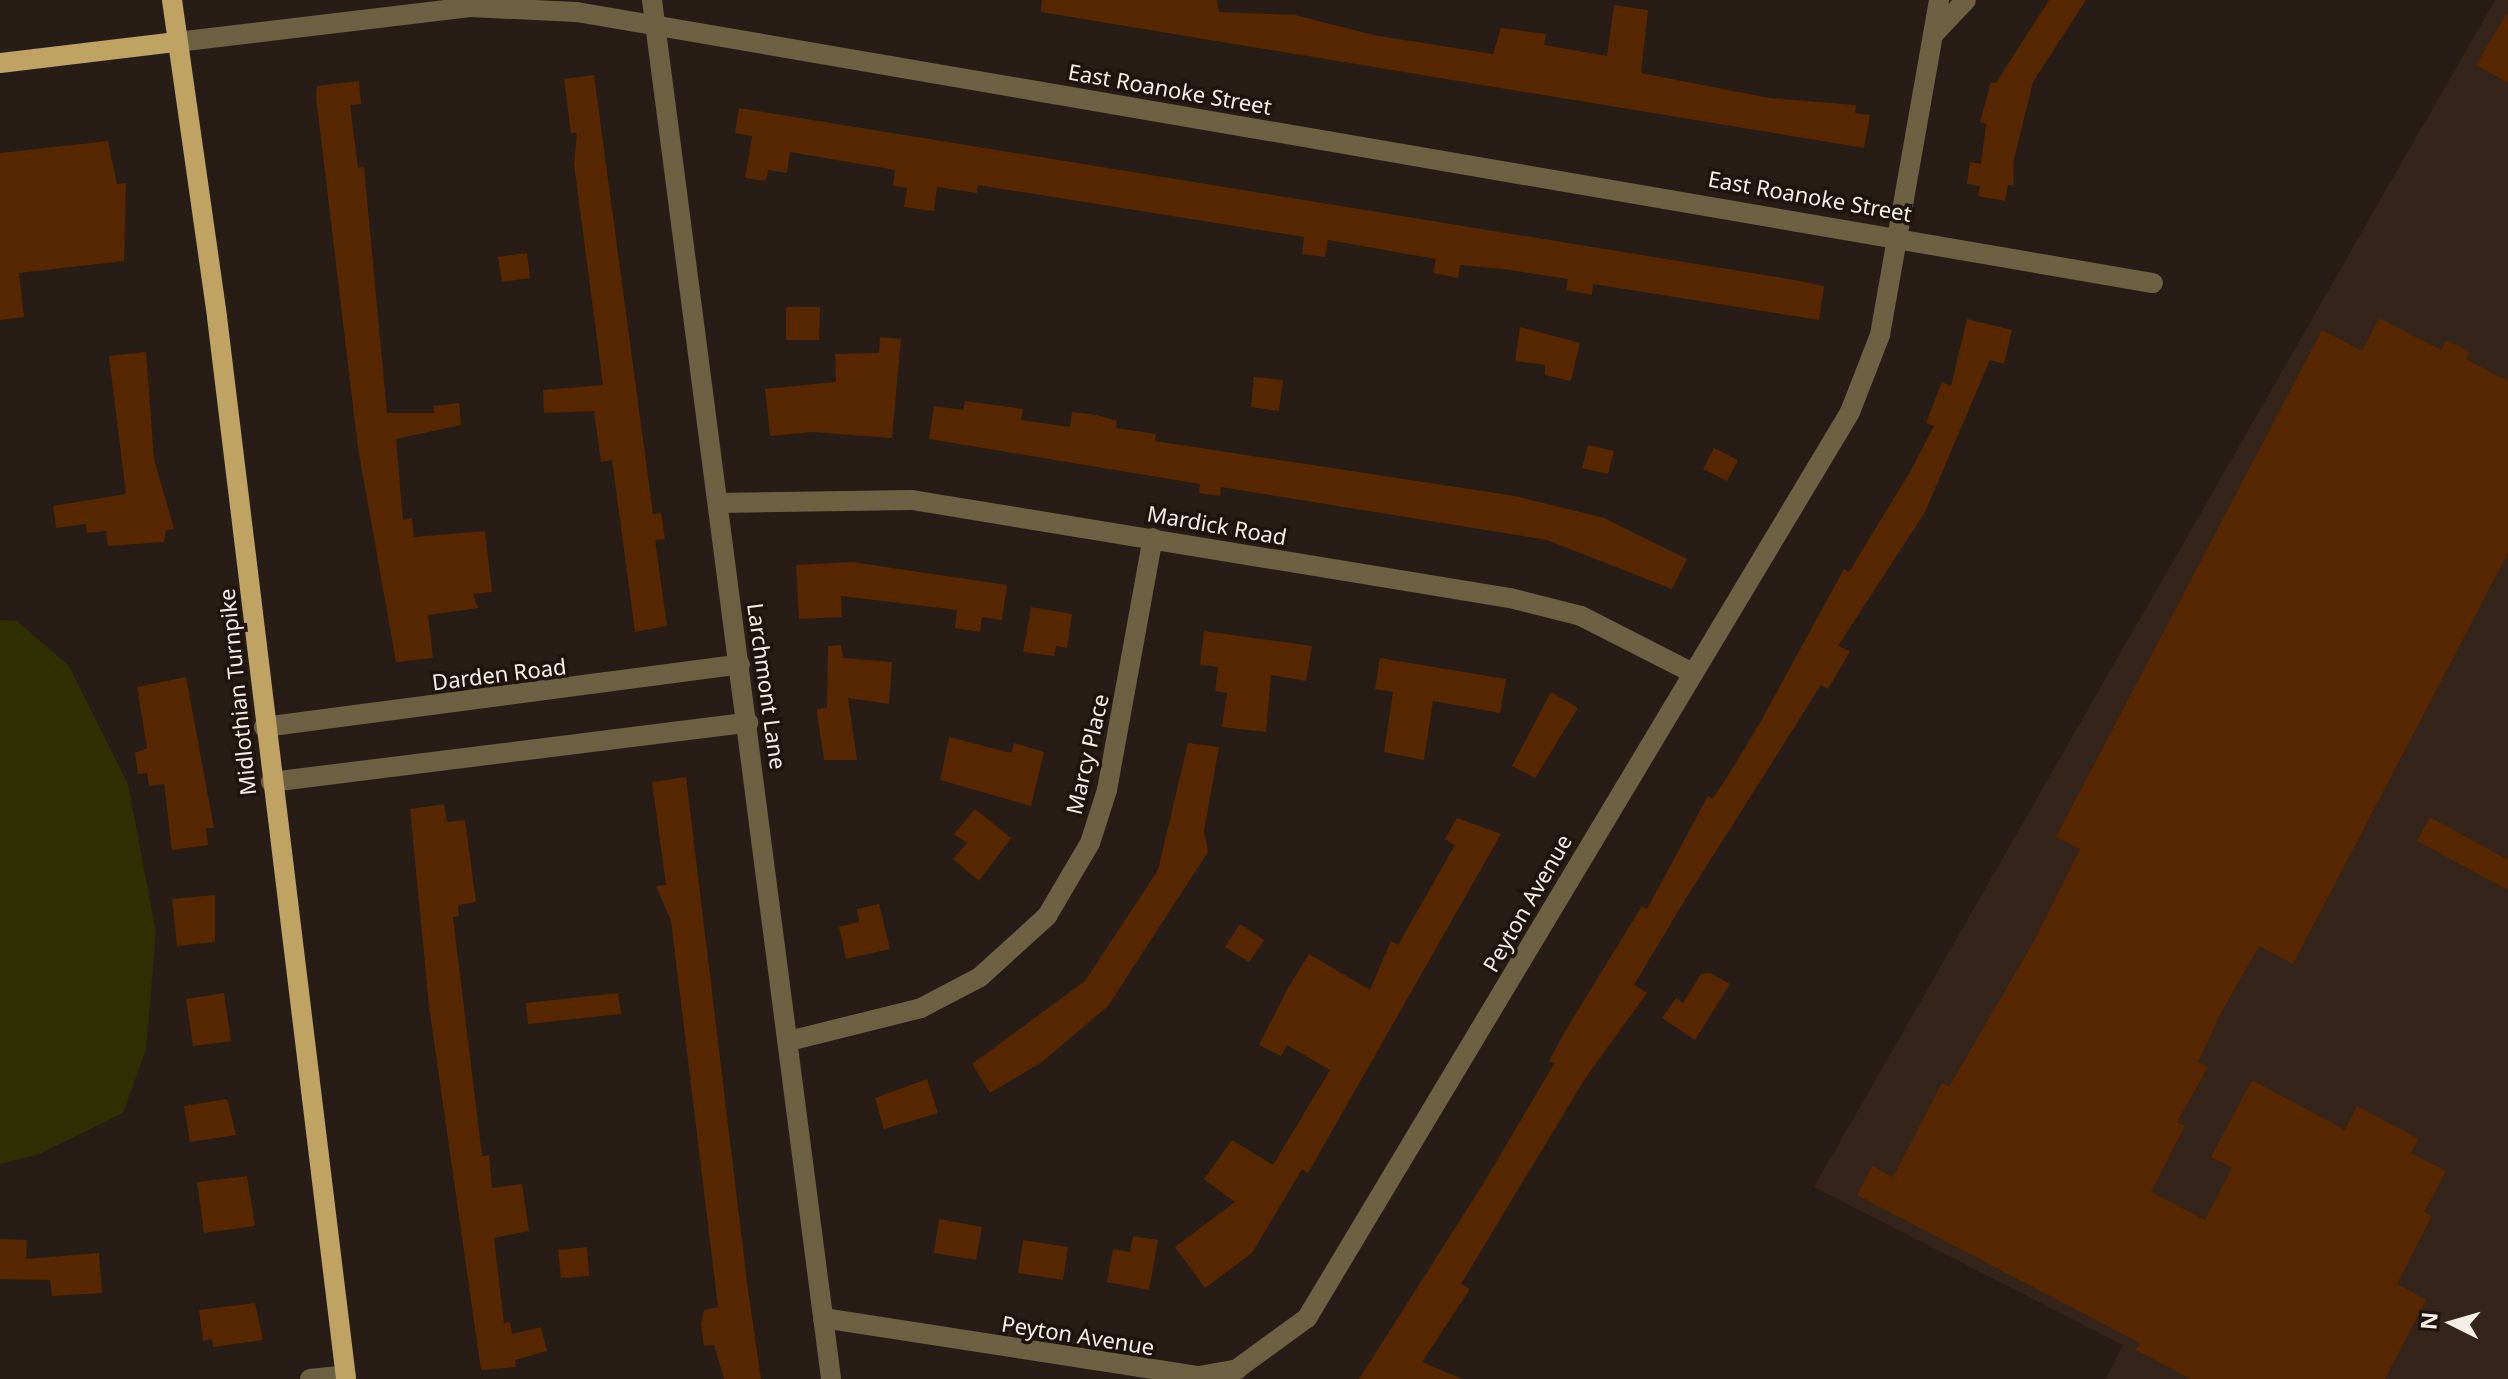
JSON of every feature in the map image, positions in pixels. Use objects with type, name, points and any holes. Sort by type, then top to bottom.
[{"type":"main road","name":"Midlothian Turnpike","points":[[172,0],[223,361],[264,727],[346,1377]]},
{"type":"main road","points":[[0,63],[177,42]]},
{"type":"street","name":"Larchmont Lane","points":[[652,0],[789,1041],[802,1182],[831,1379]]},
{"type":"street","name":"Peyton Avenue","points":[[823,1318],[1199,1376],[1237,1369],[1270,1350],[1307,1318],[1351,1250],[1691,672],[1850,412],[1880,335],[1901,236],[1939,0]]},
{"type":"street","points":[[1933,35],[1966,0]]},
{"type":"street","name":"East Roanoke Street","points":[[177,42],[470,7],[577,12],[1901,236],[2153,283]]},
{"type":"street","name":"Mardick Road","points":[[719,503],[912,500],[1550,606],[1691,672]]},
{"type":"street","name":"Marcy Place","points":[[789,1041],[921,1008],[980,977],[1047,916],[1090,843],[1107,790],[1153,538]]},
{"type":"street","name":"Darden Road","points":[[264,727],[740,664]]},
{"type":"street","points":[[271,782],[748,723]]},
{"type":"street","points":[[310,1379],[346,1377]]},
{"type":"shaded area","points":[[2495,0],[2508,0],[2508,1379],[2106,1379],[2123,1345],[1814,1187]]},
{"type":"shaded area","points":[[0,620],[17,621],[69,666],[128,784],[156,932],[146,1050],[123,1113],[39,1154],[0,1164]]},
{"type":"building","points":[[1042,0],[1217,0],[1219,12],[1295,15],[1373,35],[1493,54],[1501,28],[1546,34],[1544,45],[1607,56],[1614,5],[1648,10],[1641,73],[1769,98],[1856,105],[1855,113],[1870,115],[1864,148],[1041,12]]},
{"type":"building","points":[[2049,0],[2086,0],[2033,82],[2013,163],[2014,185],[2008,185],[2005,201],[1978,196],[1980,186],[1967,184],[1970,162],[1981,164],[1986,124],[1980,122],[1991,82],[1996,83]]},
{"type":"building","points":[[2508,11],[2508,83],[2476,65]]},
{"type":"building","points":[[594,75],[653,514],[661,513],[665,539],[655,540],[667,626],[635,632],[612,460],[601,462],[594,411],[544,413],[543,390],[603,385],[574,164],[577,133],[571,133],[564,79]]},
{"type":"building","points":[[359,81],[361,104],[350,105],[358,168],[364,167],[387,413],[434,413],[433,406],[459,403],[461,425],[396,439],[403,520],[412,518],[414,537],[485,531],[492,592],[473,594],[478,608],[428,615],[433,658],[396,662],[358,448],[316,97],[317,86]]},
{"type":"building","points":[[739,108],[1795,280],[1824,286],[1819,320],[1593,284],[1592,295],[1566,290],[1568,279],[1503,269],[1460,265],[1458,278],[1433,273],[1436,259],[1328,240],[1325,257],[1302,254],[1304,237],[978,185],[977,193],[937,187],[934,211],[904,207],[907,188],[893,186],[895,170],[790,152],[787,173],[768,170],[766,181],[745,178],[752,136],[735,133]]},
{"type":"building","points":[[108,141],[117,184],[126,183],[124,261],[19,273],[24,317],[0,320],[0,153]]},
{"type":"building","points":[[527,253],[530,278],[502,282],[498,257]]},
{"type":"building","points":[[786,307],[820,307],[819,340],[786,340]]},
{"type":"building","points":[[2379,318],[2441,350],[2446,340],[2470,352],[2466,359],[2508,381],[2508,553],[2293,964],[2259,946],[2221,1013],[2198,1062],[2208,1067],[2177,1122],[2185,1126],[2151,1192],[2205,1220],[2232,1168],[2211,1157],[2252,1080],[2345,1130],[2357,1106],[2419,1139],[2411,1153],[2446,1171],[2424,1212],[2432,1216],[2397,1284],[2426,1300],[2385,1379],[2191,1379],[2136,1350],[2140,1343],[1857,1195],[1872,1166],[1893,1177],[1942,1083],[1949,1087],[2034,941],[2080,849],[2056,837],[2322,330],[2362,351]]},
{"type":"building","points":[[1967,319],[2012,330],[2004,364],[1990,360],[1925,512],[1838,646],[1850,651],[1828,689],[1821,685],[1680,908],[1634,985],[1647,993],[1586,1077],[1461,1284],[1470,1289],[1422,1362],[1462,1379],[1359,1379],[1485,1181],[1554,1064],[1549,1061],[1567,1028],[1642,906],[1647,909],[1708,796],[1712,799],[1761,721],[1844,569],[1849,572],[1910,472],[1934,426],[1926,423],[1942,382],[1951,386]]},
{"type":"building","points":[[1520,327],[1580,343],[1571,381],[1545,375],[1545,365],[1515,361]]},
{"type":"building","points":[[880,337],[901,339],[892,438],[813,432],[770,436],[765,389],[836,382],[835,354],[879,353]]},
{"type":"building","points":[[146,352],[154,459],[174,529],[166,530],[164,542],[108,546],[106,531],[87,533],[86,524],[56,528],[53,506],[126,494],[109,356]]},
{"type":"building","points":[[1254,377],[1283,380],[1279,411],[1251,407]]},
{"type":"building","points":[[965,401],[1023,409],[1021,420],[1070,427],[1072,412],[1097,415],[1117,421],[1116,428],[1156,434],[1155,441],[1515,496],[1604,518],[1687,559],[1672,589],[1547,540],[1221,487],[1220,496],[1199,493],[1200,484],[929,439],[934,406],[963,410]]},
{"type":"building","points":[[1588,445],[1614,451],[1608,474],[1582,468]]},
{"type":"building","points":[[1714,448],[1738,460],[1727,481],[1703,469]]},
{"type":"building","points":[[852,562],[1007,585],[1002,620],[982,617],[980,632],[955,628],[957,610],[841,596],[842,617],[799,619],[796,565]]},
{"type":"building","points":[[1031,607],[1072,614],[1067,648],[1056,646],[1054,656],[1023,652]]},
{"type":"building","points":[[1204,631],[1312,646],[1306,681],[1271,675],[1266,732],[1222,727],[1227,693],[1215,691],[1218,667],[1200,665]]},
{"type":"building","points":[[841,645],[843,658],[892,662],[889,704],[848,698],[857,760],[824,760],[817,709],[827,708],[828,646]]},
{"type":"building","points":[[1380,658],[1506,679],[1500,713],[1433,701],[1424,760],[1384,752],[1393,692],[1375,689]]},
{"type":"building","points":[[186,677],[214,828],[206,828],[208,845],[172,850],[164,784],[149,786],[147,773],[138,774],[135,753],[147,748],[137,687]]},
{"type":"building","points":[[1551,692],[1578,708],[1535,778],[1512,766]]},
{"type":"building","points":[[949,737],[1011,753],[1014,743],[1044,752],[1031,806],[940,780]]},
{"type":"building","points":[[1188,743],[1219,747],[1204,831],[1208,852],[1108,1006],[1042,1062],[990,1093],[972,1064],[1085,981],[1158,870]]},
{"type":"building","points":[[686,777],[761,1379],[724,1379],[714,1345],[704,1346],[701,1324],[704,1310],[718,1307],[671,921],[656,886],[666,885],[652,782]]},
{"type":"building","points":[[444,804],[447,822],[465,820],[476,902],[458,905],[459,916],[453,917],[482,1156],[489,1155],[492,1188],[522,1184],[529,1231],[494,1238],[504,1323],[510,1322],[512,1334],[541,1327],[547,1351],[515,1360],[516,1367],[481,1370],[429,1006],[410,809]]},
{"type":"building","points":[[975,809],[1011,838],[979,881],[953,859],[967,843],[954,834]]},
{"type":"building","points":[[2430,817],[2508,860],[2508,890],[2417,841]]},
{"type":"building","points":[[1457,818],[1501,834],[1308,1173],[1302,1169],[1252,1253],[1205,1288],[1175,1247],[1235,1202],[1204,1179],[1232,1140],[1273,1165],[1330,1070],[1287,1045],[1281,1056],[1259,1045],[1288,988],[1309,954],[1370,990],[1391,941],[1398,945],[1455,845],[1445,839]]},
{"type":"building","points":[[215,895],[215,942],[177,946],[172,899]]},
{"type":"building","points":[[879,904],[890,949],[846,959],[839,927],[859,922],[857,909]]},
{"type":"building","points":[[1240,924],[1264,940],[1249,962],[1225,947]]},
{"type":"building","points":[[1710,973],[1730,984],[1695,1040],[1662,1018],[1676,998],[1683,1003],[1701,974]]},
{"type":"building","points":[[224,993],[231,1041],[193,1046],[186,999]]},
{"type":"building","points":[[618,993],[621,1014],[528,1024],[526,1003]]},
{"type":"building","points":[[927,1079],[938,1113],[884,1129],[875,1098]]},
{"type":"building","points":[[227,1099],[236,1135],[190,1142],[184,1106]]},
{"type":"building","points":[[247,1176],[255,1226],[204,1233],[197,1182]]},
{"type":"building","points":[[939,1219],[982,1227],[976,1260],[934,1253]]},
{"type":"building","points":[[1133,1236],[1158,1240],[1149,1290],[1107,1282],[1113,1249],[1130,1252]]},
{"type":"building","points":[[0,1239],[27,1240],[26,1259],[99,1253],[102,1293],[52,1296],[50,1280],[0,1279]]},
{"type":"building","points":[[1023,1240],[1068,1247],[1063,1280],[1018,1273]]},
{"type":"building","points":[[587,1247],[589,1276],[561,1278],[558,1250]]},
{"type":"building","points":[[255,1303],[263,1340],[213,1347],[212,1339],[203,1341],[199,1310]]}]
